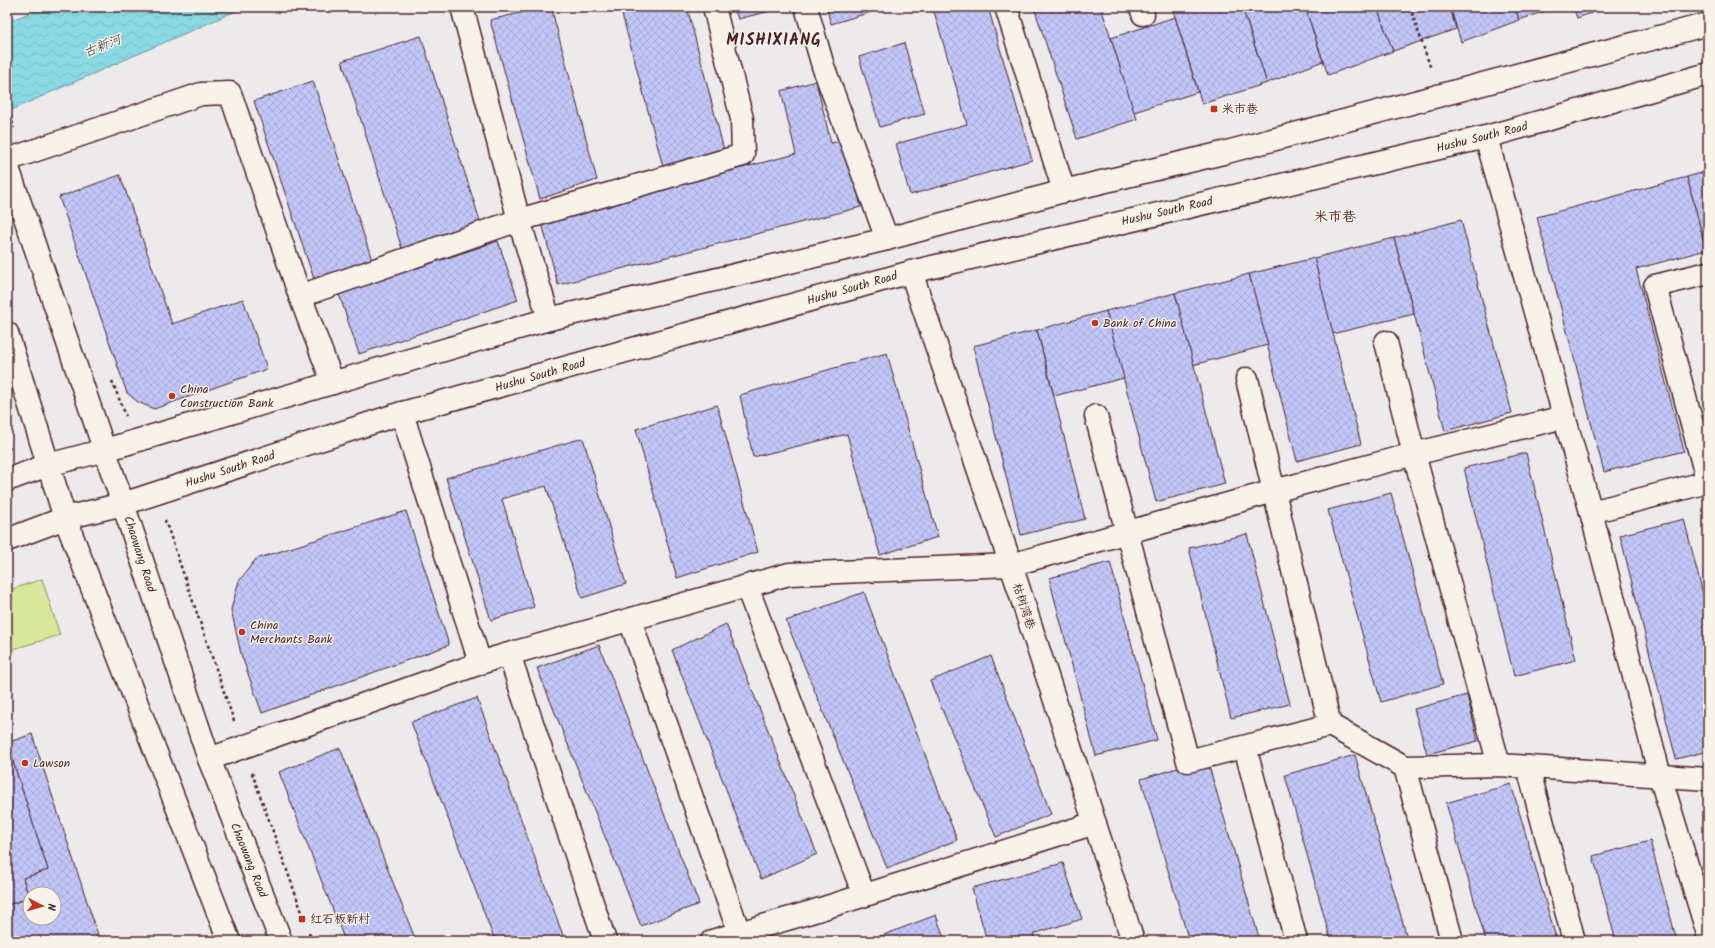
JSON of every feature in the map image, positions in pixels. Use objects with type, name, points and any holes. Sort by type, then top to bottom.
[{"type":"main road","points":[[462,7],[519,220],[549,319]]},
{"type":"main road","points":[[300,296],[519,220],[743,156],[742,119],[714,7]]},
{"type":"main road","points":[[806,7],[823,66],[887,239]]},
{"type":"main road","points":[[1006,7],[1064,191]]},
{"type":"main road","points":[[7,480],[48,465],[105,450],[549,319],[887,239],[1064,191],[1223,154],[1708,24]]},
{"type":"main road","name":"Hushu South Road","points":[[7,540],[65,518],[124,504],[402,413],[911,272],[1486,137],[1708,74]]},
{"type":"main road","points":[[7,160],[201,94],[230,92],[300,296],[333,383]]},
{"type":"main road","points":[[1486,137],[1592,512],[1660,776],[1708,934]]},
{"type":"main road","name":"Chaowang Road","points":[[7,165],[124,504],[209,759],[281,941]]},
{"type":"main road","name":"枯树湾巷","points":[[911,272],[1011,565],[1133,941]]},
{"type":"main road","points":[[1592,512],[1708,482],[1655,286],[1708,273]]},
{"type":"main road","points":[[7,333],[65,518],[229,941]]},
{"type":"main road","points":[[1386,342],[1414,454],[1499,765]]},
{"type":"main road","points":[[1247,379],[1330,725]]},
{"type":"main road","points":[[402,413],[480,663]]},
{"type":"main road","points":[[1096,416],[1188,761],[1330,725],[1405,767],[1499,765],[1708,778]]},
{"type":"main road","points":[[209,759],[480,663],[788,574],[1011,565],[1274,491],[1414,454],[1564,417]]},
{"type":"main road","points":[[747,587],[864,895]]},
{"type":"main road","points":[[630,620],[741,937]]},
{"type":"main road","points":[[509,654],[605,941]]},
{"type":"main road","points":[[1245,747],[1296,941]]},
{"type":"main road","points":[[1405,767],[1452,941]]},
{"type":"main road","points":[[1528,767],[1574,941]]},
{"type":"main road","points":[[712,941],[741,937],[864,895],[1094,823]]},
{"type":"path","points":[[1410,7],[1441,96]]},
{"type":"path","points":[[7,104],[15,130]]},
{"type":"path","points":[[112,380],[135,440]]},
{"type":"path","points":[[155,493],[304,919]]},
{"type":"path","points":[[306,926],[312,941]]},
{"type":"green space","points":[[42,579],[60,635],[7,651],[7,591]]},
{"type":"water","name":"古新河","points":[[44,7],[245,7],[7,112],[7,22]]},
{"type":"building","points":[[545,7],[551,7],[597,180],[540,199],[490,20]]},
{"type":"building","points":[[620,7],[687,7],[725,154],[664,170]]},
{"type":"building","points":[[734,7],[769,7],[770,11],[738,19]]},
{"type":"building","points":[[826,7],[881,7],[881,9],[831,24]]},
{"type":"building","points":[[988,7],[1032,160],[910,195],[896,144],[967,124],[933,8]]},
{"type":"building","points":[[1034,7],[1101,7],[1137,119],[1077,139]]},
{"type":"building","points":[[1172,7],[1242,7],[1267,83],[1202,104]]},
{"type":"building","points":[[1253,7],[1305,7],[1323,61],[1267,83],[1243,10]]},
{"type":"building","points":[[1305,7],[1377,7],[1393,51],[1328,75]]},
{"type":"building","points":[[1377,7],[1450,7],[1456,29],[1393,51]]},
{"type":"building","points":[[1450,7],[1515,7],[1519,20],[1461,42]]},
{"type":"building","points":[[1515,7],[1557,7],[1519,20]]},
{"type":"building","points":[[1573,7],[1608,7],[1577,18]]},
{"type":"building","points":[[1175,17],[1198,92],[1134,112],[1111,38]]},
{"type":"building","points":[[421,36],[483,230],[404,255],[342,61]]},
{"type":"building","points":[[904,43],[925,114],[880,127],[859,57]]},
{"type":"building","points":[[313,81],[372,260],[314,279],[254,101]]},
{"type":"building","points":[[816,81],[831,143],[845,140],[861,207],[558,285],[541,219],[796,154],[781,91]]},
{"type":"building","points":[[1708,171],[1708,249],[1706,250],[1687,177]]},
{"type":"building","points":[[120,175],[172,324],[243,299],[267,369],[154,409],[138,402],[127,393],[59,197]]},
{"type":"building","points":[[1687,177],[1706,250],[1636,269],[1684,451],[1604,472],[1537,217]]},
{"type":"building","points":[[1461,220],[1512,413],[1445,431],[1394,238]]},
{"type":"building","points":[[1394,238],[1414,314],[1332,334],[1314,258]]},
{"type":"building","points":[[498,241],[518,300],[359,354],[339,294]]},
{"type":"building","points":[[1314,258],[1361,444],[1297,461],[1249,274]]},
{"type":"building","points":[[1249,274],[1268,345],[1193,365],[1175,293]]},
{"type":"building","points":[[1175,293],[1225,484],[1156,502],[1106,311]]},
{"type":"building","points":[[1106,311],[1124,378],[1054,396],[1037,330]]},
{"type":"building","points":[[1037,330],[1085,519],[1021,535],[973,346]]},
{"type":"building","points":[[887,353],[938,537],[880,555],[847,434],[753,457],[740,395]]},
{"type":"building","points":[[717,405],[758,552],[677,578],[636,429]]},
{"type":"building","points":[[583,438],[626,584],[582,598],[546,486],[502,499],[534,607],[491,620],[446,478]]},
{"type":"building","points":[[1526,453],[1576,660],[1514,676],[1464,468]]},
{"type":"building","points":[[1391,493],[1443,684],[1381,702],[1328,510]]},
{"type":"building","points":[[406,511],[449,645],[262,713],[241,654],[231,609],[239,581],[256,559]]},
{"type":"building","points":[[1684,519],[1708,614],[1708,751],[1676,759],[1620,535]]},
{"type":"building","points":[[1247,534],[1290,704],[1231,718],[1189,548]]},
{"type":"building","points":[[1110,562],[1157,740],[1096,756],[1049,578]]},
{"type":"building","points":[[864,592],[957,840],[887,868],[786,621]]},
{"type":"building","points":[[726,624],[817,854],[761,879],[672,650]]},
{"type":"building","points":[[599,645],[699,904],[641,926],[537,668]]},
{"type":"building","points":[[991,656],[1051,814],[996,837],[930,681]]},
{"type":"building","points":[[1467,695],[1478,741],[1427,754],[1414,709]]},
{"type":"building","points":[[477,698],[565,941],[495,941],[411,722]]},
{"type":"building","points":[[32,734],[100,941],[7,941],[7,905],[22,900],[22,926],[62,926],[62,886],[25,886],[23,878],[48,870],[7,743]]},
{"type":"building","points":[[7,743],[48,870],[23,878],[25,886],[22,886],[22,900],[7,905]]},
{"type":"building","points":[[340,748],[416,941],[345,941],[279,772]]},
{"type":"building","points":[[1355,755],[1408,941],[1331,941],[1285,775]]},
{"type":"building","points":[[1207,759],[1260,941],[1189,941],[1141,779]]},
{"type":"building","points":[[1511,784],[1557,941],[1486,941],[1446,803]]},
{"type":"building","points":[[1650,841],[1677,941],[1616,941],[1593,856]]},
{"type":"building","points":[[1063,863],[1082,919],[1033,934],[1036,941],[987,941],[972,888]]},
{"type":"building","points":[[936,915],[945,941],[868,941]]},
{"type":"place","name":"米市巷","points":[[1214,109]]},
{"type":"place","name":"Bank of China","points":[[1095,323]]},
{"type":"place","name":"China Construction Bank","points":[[172,396]]},
{"type":"place","name":"China Merchants Bank","points":[[242,632]]},
{"type":"place","name":"Lawson","points":[[25,763]]},
{"type":"place","name":"红石板新村","points":[[302,919]]},
{"type":"district","name":"MISHIXIANG","points":[[774,39]]},
{"type":"district","name":"米市巷","points":[[1335,216]]}]
